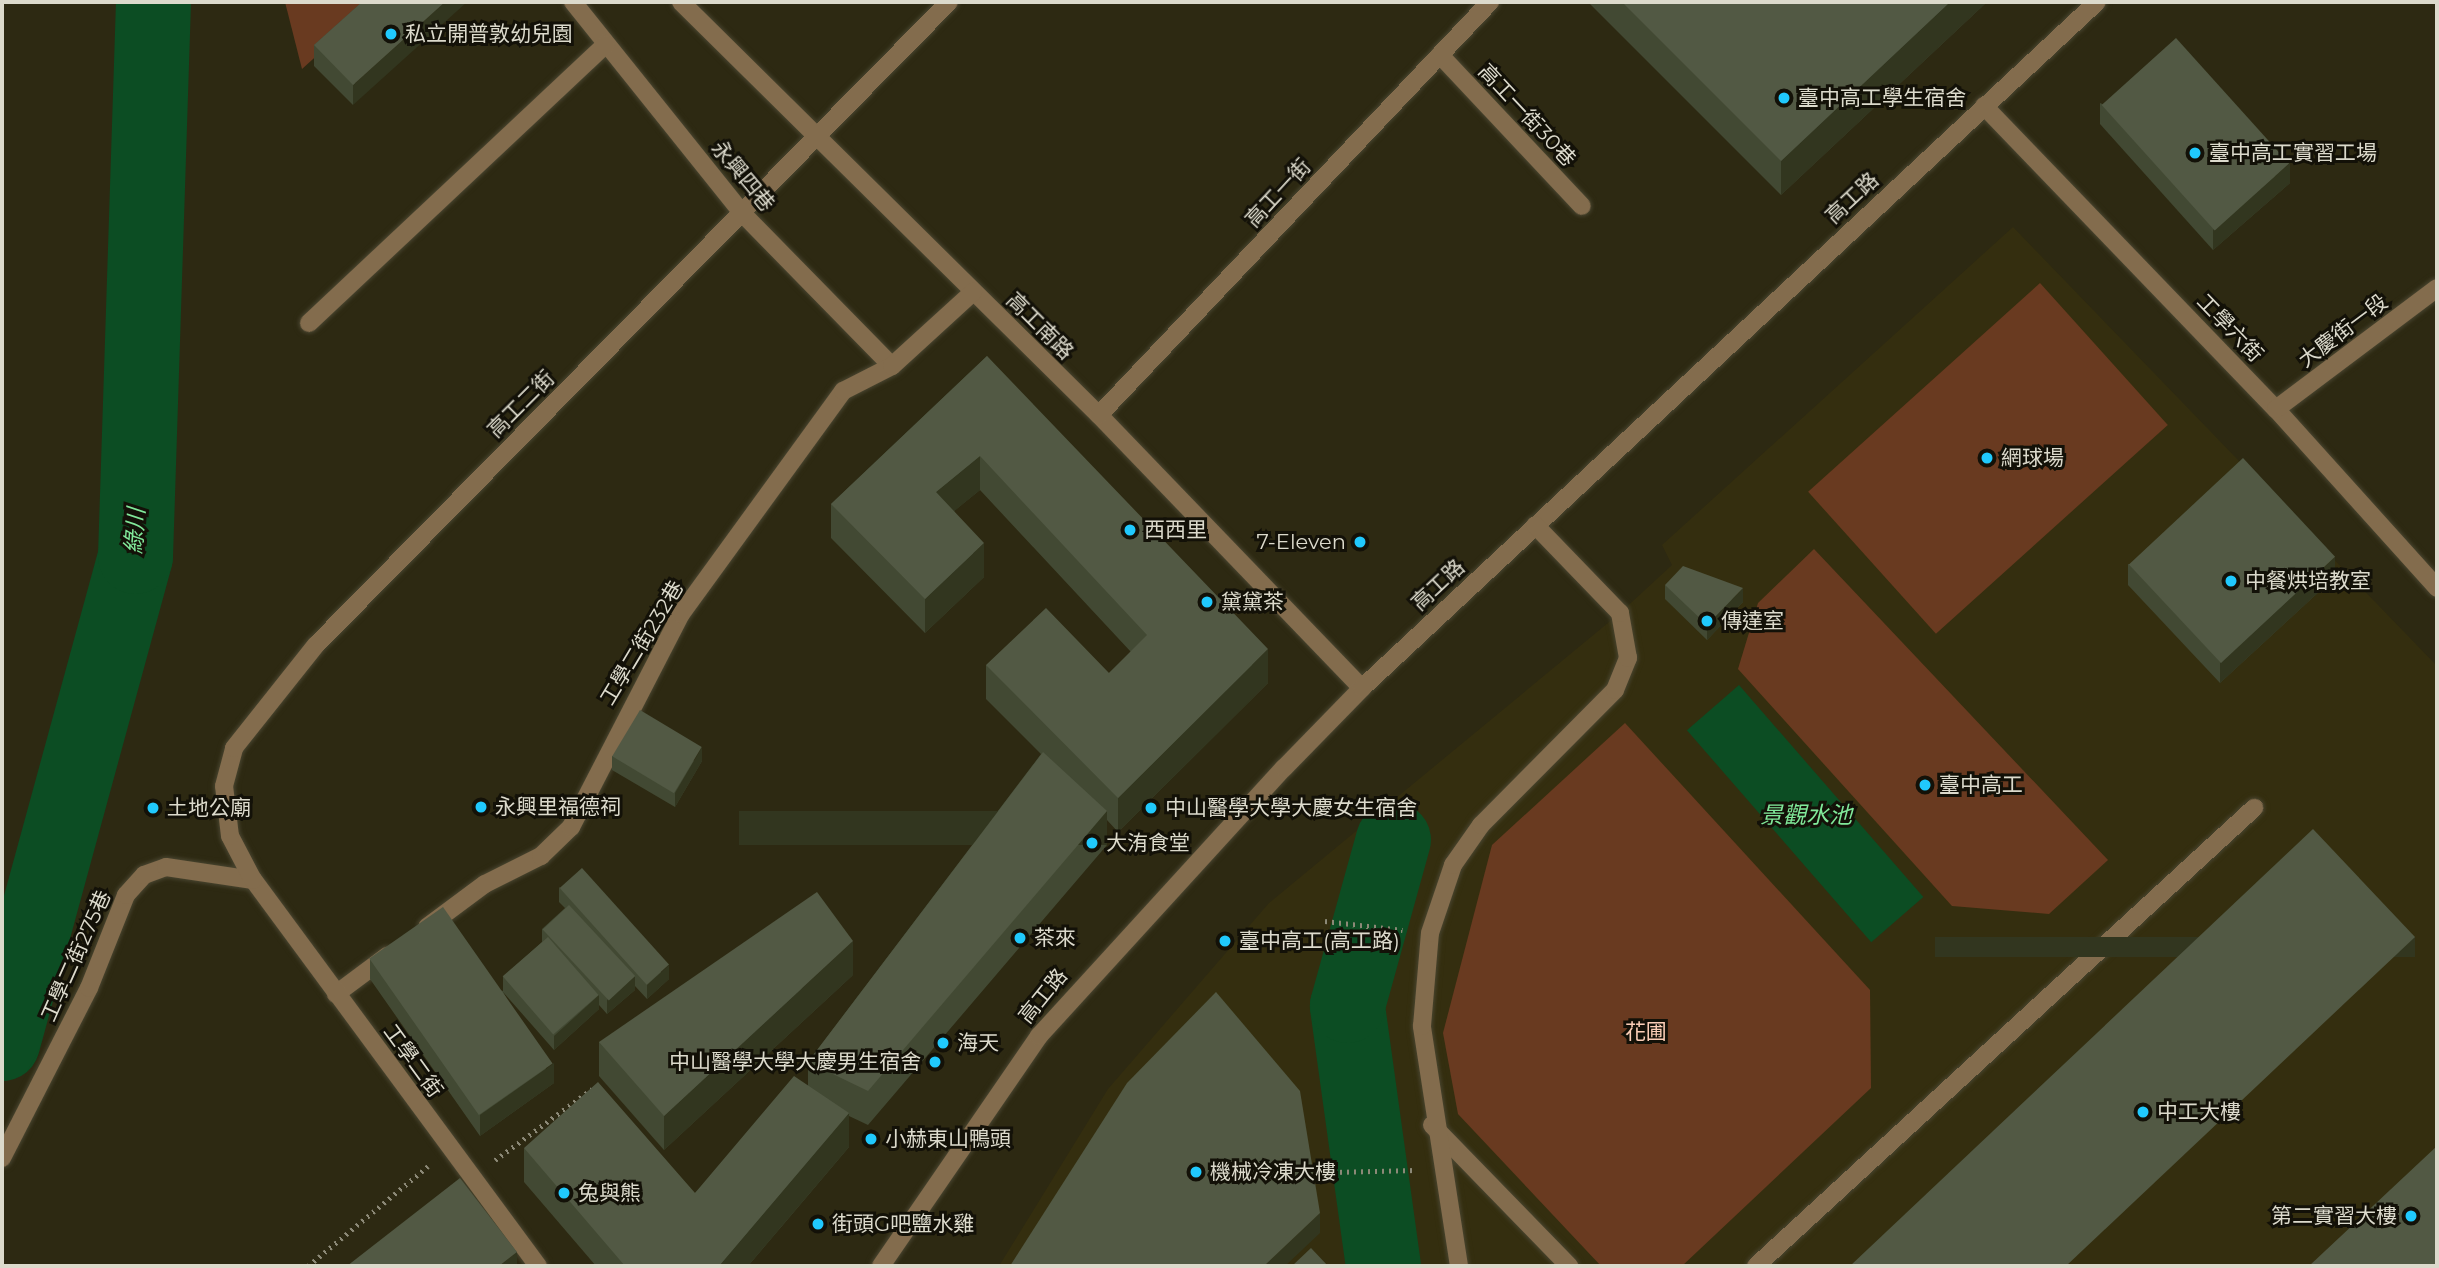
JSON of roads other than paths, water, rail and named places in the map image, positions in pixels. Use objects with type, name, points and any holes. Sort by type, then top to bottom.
[{"type":"street","name":"永興四巷","points":[[573,2],[742,214],[892,366]]},
{"type":"street","name":"高工南路","points":[[681,2],[1099,415],[1362,688]]},
{"type":"street","name":"高工二街","points":[[253,880],[230,836],[224,786],[234,748],[265,702],[949,2]]},
{"type":"street","name":"高工一街","points":[[1099,415],[1490,2]]},
{"type":"street","name":"高工路","points":[[881,1266],[1039,1036],[1362,688],[2097,2]]},
{"type":"street","points":[[309,323],[606,44]]},
{"type":"street","name":"高工一街30巷","points":[[1440,55],[1581,206]]},
{"type":"street","name":"工學六街","points":[[1984,106],[2276,409],[2437,588]]},
{"type":"street","name":"大慶街一段","points":[[2276,409],[2437,288]]},
{"type":"street","name":"工學二街232巷","points":[[336,994],[485,884],[541,856],[571,827],[681,614],[843,391],[892,366],[973,292]]},
{"type":"street","points":[[1459,1266],[1432,1125],[1422,1026],[1430,933],[1453,865],[1481,825],[1608,699],[1628,658],[1620,612],[1535,525]]},
{"type":"street","points":[[1756,1266],[2254,808]]},
{"type":"street","name":"工學二街275巷","points":[[2,1158],[84,999],[126,895],[144,875],[166,867],[253,880]]},
{"type":"street","name":"工學二街","points":[[253,880],[470,1179],[538,1266]]},
{"type":"street","points":[[1432,1125],[1569,1266]]},
{"type":"water","name":"景觀水池","points":[[1739,685],[1923,897],[1871,942],[1687,730]]},
{"type":"waterway","name":"綠川","points":[[2,1043],[135,556],[153,2]]},
{"type":"waterway","points":[[1383,1266],[1347,1005],[1393,839]]},
{"type":"place","name":"私立開普敦幼兒園","points":[[391,34]]},
{"type":"place","name":"臺中高工學生宿舍","points":[[1784,98]]},
{"type":"place","name":"臺中高工實習工場","points":[[2195,153]]},
{"type":"place","name":"網球場","points":[[1987,458]]},
{"type":"place","name":"西西里","points":[[1130,530]]},
{"type":"place","name":"7-Eleven","points":[[1360,542]]},
{"type":"place","name":"中餐烘培教室","points":[[2231,581]]},
{"type":"place","name":"黛黛茶","points":[[1207,602]]},
{"type":"place","name":"傳達室","points":[[1707,621]]},
{"type":"place","name":"臺中高工","points":[[1925,785]]},
{"type":"place","name":"永興里福德祠","points":[[481,807]]},
{"type":"place","name":"土地公廟","points":[[153,808]]},
{"type":"place","name":"中山醫學大學大慶女生宿舍","points":[[1151,808]]},
{"type":"place","name":"大洧食堂","points":[[1092,843]]},
{"type":"place","name":"茶來","points":[[1020,938]]},
{"type":"place","name":"臺中高工(高工路)","points":[[1225,941]]},
{"type":"place","name":"海天","points":[[943,1043]]},
{"type":"place","name":"中山醫學大學大慶男生宿舍","points":[[935,1062]]},
{"type":"place","name":"中工大樓","points":[[2143,1112]]},
{"type":"place","name":"小赫東山鴨頭","points":[[871,1139]]},
{"type":"place","name":"機械冷凍大樓","points":[[1196,1172]]},
{"type":"place","name":"兔與熊","points":[[564,1193]]},
{"type":"place","name":"第二實習大樓","points":[[2411,1216]]},
{"type":"place","name":"街頭G吧鹽水雞","points":[[818,1224]]},
{"type":"park label","name":"花圃","points":[[1646,1032]]}]
